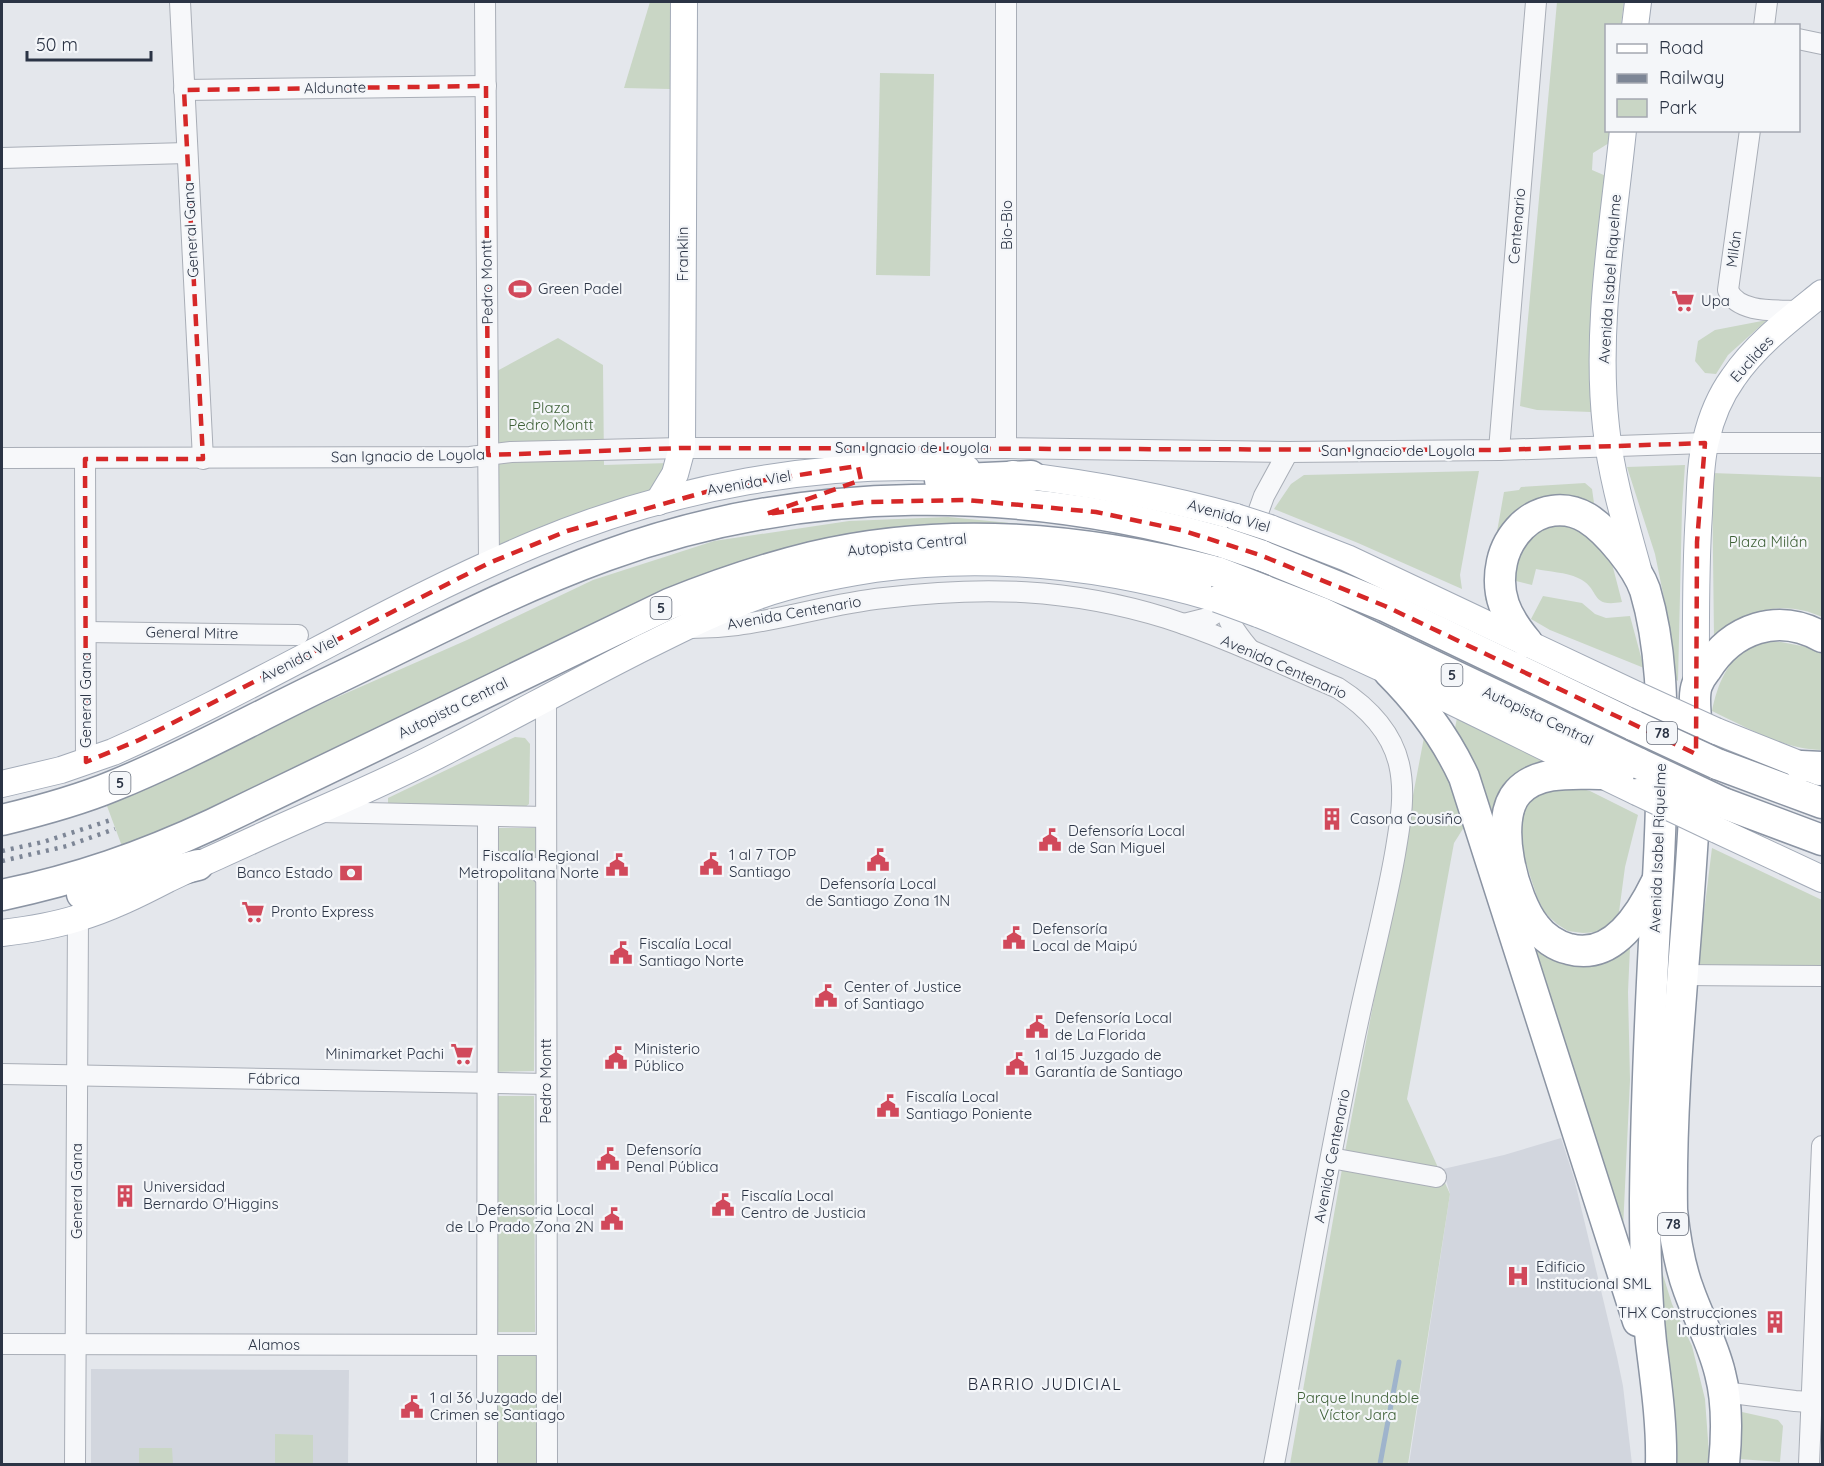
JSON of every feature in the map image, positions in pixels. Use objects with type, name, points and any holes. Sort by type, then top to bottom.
[{"type":"highway","points":[[766,514],[801,498],[863,484],[1031,476]]},
{"type":"highway","name":"5","points":[[2,820],[80,798],[144,772],[464,617],[606,555],[685,531],[766,514],[866,502],[926,499],[1010,502],[1096,512],[1181,530],[1229,529],[1265,541],[1385,606],[1635,726],[1718,764],[1822,803]]},
{"type":"highway","points":[[1527,642],[1506,613],[1501,599],[1500,582],[1503,560],[1510,542],[1522,526],[1533,518],[1550,511],[1563,509],[1584,516],[1615,544],[1640,576]]},
{"type":"highway","name":"Autopista Central","points":[[2,895],[74,878],[158,849],[669,604],[712,587],[779,565],[822,555],[925,540],[994,538],[1059,542],[1178,562],[1220,592],[1332,618],[1639,778],[1719,816],[1822,840]]},
{"type":"highway","name":"Avenida Isabel Riquelme","points":[[1640,576],[1652,623],[1661,688],[1661,807],[1648,1073],[1645,1204],[1647,1298],[1660,1417],[1661,1464]]},
{"type":"highway","points":[[1696,687],[1713,659],[1732,640],[1746,632],[1768,626],[1792,625],[1808,629],[1822,637]]},
{"type":"highway","points":[[1389,672],[1440,730],[1464,777],[1657,1383]]},
{"type":"highway","name":"Avenida Isabel Riquelme","points":[[1696,687],[1694,813],[1681,975],[1671,1187],[1673,1222],[1682,1272],[1716,1357],[1724,1392],[1726,1429],[1724,1464]]},
{"type":"highway","points":[[1601,774],[1567,774],[1538,779],[1518,792],[1510,805],[1506,820],[1506,846],[1517,887],[1529,918],[1540,932],[1562,947],[1585,951],[1602,948],[1619,936],[1633,921],[1658,878]]},
{"type":"highway","points":[[2,902],[83,894],[198,865]]},
{"type":"main road","name":"Franklin","points":[[658,502],[675,474],[682,448],[684,2]]},
{"type":"main road","points":[[1635,24],[1638,2]]},
{"type":"main road","name":"Avenida Isabel Riquelme","points":[[1623,132],[1604,319],[1604,384],[1608,447],[1619,500],[1640,576]]},
{"type":"main road","name":"Euclides","points":[[1705,443],[1719,402],[1732,378],[1755,351],[1822,293]]},
{"type":"main road","name":"Avenida Isabel Riquelme","points":[[1696,687],[1697,542],[1705,443]]},
{"type":"main road","name":"Avenida Viel","points":[[2,784],[36,777],[86,762],[139,740],[489,563],[567,531],[658,502],[768,478],[848,469],[927,467],[1031,476],[1081,482],[1150,495],[1229,529]]},
{"type":"main road","name":"Avenida Viel","points":[[1265,541],[1347,558],[1716,731],[1815,769]]},
{"type":"main road","points":[[2,933],[48,926],[78,918],[123,901],[413,768],[680,629],[736,604],[793,585],[857,572],[927,563],[1006,561],[1078,568],[1220,592]]},
{"type":"main road","points":[[1261,602],[1389,672],[1601,774],[1639,778]]},
{"type":"main road","points":[[1719,816],[1822,879]]},
{"type":"street","name":"General Gana","points":[[180,2],[203,459]]},
{"type":"street","name":"Pedro Montt","points":[[485,2],[489,563]]},
{"type":"street","name":"Bio-Bio","points":[[1006,2],[1006,448]]},
{"type":"street","name":"Centenario","points":[[1498,450],[1536,2]]},
{"type":"street","points":[[1764,24],[1767,2]]},
{"type":"street","points":[[1800,39],[1822,44]]},
{"type":"street","name":"Aldunate","points":[[184,90],[486,86]]},
{"type":"street","name":"Milán","points":[[1750,132],[1728,290],[1736,301],[1746,306],[1799,311]]},
{"type":"street","points":[[2,158],[188,153]]},
{"type":"street","name":"San Ignacio de Loyola","points":[[2,458],[470,457],[511,452],[682,448],[1006,448],[1288,452],[1498,450],[1705,443],[1822,443]]},
{"type":"street","points":[[1184,624],[1208,618],[1264,496],[1288,452]]},
{"type":"street","name":"General Gana","points":[[85,459],[86,762]]},
{"type":"street","name":"Avenida Centenario","points":[[680,629],[736,626],[882,598],[981,590],[1035,592],[1078,597],[1138,610],[1184,624],[1338,688],[1356,700],[1384,730],[1399,763],[1402,800],[1391,876],[1358,1021],[1274,1464]]},
{"type":"street","points":[[1220,592],[1232,625],[1250,650]]},
{"type":"street","name":"General Mitre","points":[[86,632],[298,635]]},
{"type":"street","name":"Pedro Montt","points":[[546,697],[547,1464]]},
{"type":"street","points":[[315,812],[546,817]]},
{"type":"street","points":[[487,1464],[488,817]]},
{"type":"street","points":[[488,877],[501,867],[514,863],[529,865],[546,877]]},
{"type":"street","name":"General Gana","points":[[75,1464],[78,918]]},
{"type":"street","points":[[1681,975],[1822,976]]},
{"type":"street","name":"Fábrica","points":[[2,1074],[546,1084]]},
{"type":"street","points":[[1809,1464],[1817,1402],[1822,1146]]},
{"type":"street","points":[[1331,1158],[1436,1177]]},
{"type":"street","name":"Alamos","points":[[2,1344],[546,1345]]},
{"type":"street","points":[[1724,1392],[1817,1402]]},
{"type":"highlighted area","points":[[486,86],[488,455],[682,448],[1499,450],[1705,443],[1697,542],[1696,754],[1385,606],[1260,555],[1181,530],[1096,512],[966,500],[866,502],[766,514],[861,480],[858,466],[727,486],[567,531],[489,563],[139,740],[86,762],[85,459],[203,459],[184,90]]},
{"type":"shaded area","name":"Edificio Institucional SML","points":[[1561,1138],[1574,1178],[1617,1357],[1623,1386],[1632,1464],[1409,1464],[1450,1194],[1443,1169],[1504,1155]]},
{"type":"shaded area","points":[[91,1369],[349,1370],[348,1464],[91,1464]]},
{"type":"green space","points":[[650,2],[671,2],[670,89],[624,88]]},
{"type":"green space","points":[[1557,2],[1624,2],[1621,24],[1605,24],[1605,132],[1610,132],[1609,143],[1593,153],[1592,170],[1606,176],[1592,345],[1591,412],[1537,410],[1520,406]]},
{"type":"green space","points":[[880,73],[934,74],[930,276],[876,275]]},
{"type":"green space","points":[[1767,320],[1728,355],[1716,374],[1705,373],[1695,361],[1698,341],[1715,330]]},
{"type":"green space","name":"Plaza Pedro Montt","points":[[558,338],[603,365],[604,465],[668,463],[645,496],[500,550],[497,371]]},
{"type":"green space","points":[[1685,465],[1678,681],[1674,678],[1668,618],[1655,554],[1627,467]]},
{"type":"green space","points":[[1479,471],[1460,575],[1462,589],[1274,509],[1291,484],[1304,475]]},
{"type":"green space","name":"Plaza Milán","points":[[1712,473],[1822,477],[1822,617],[1793,609],[1765,610],[1738,620],[1714,638]]},
{"type":"green space","points":[[1585,483],[1592,489],[1595,510],[1537,506],[1497,608],[1485,600],[1504,492],[1519,490],[1521,487]]},
{"type":"green space","points":[[948,517],[1112,533],[989,525],[779,553],[123,849],[107,806],[317,706],[467,640],[593,580],[714,541],[849,521]]},
{"type":"green space","points":[[1579,519],[1611,560],[1622,602],[1611,603],[1599,600],[1585,582],[1563,573],[1536,569],[1532,585],[1512,580],[1512,567],[1539,521]]},
{"type":"green space","points":[[1543,596],[1582,603],[1595,614],[1606,618],[1630,616],[1644,668],[1550,630],[1531,619]]},
{"type":"green space","points":[[1781,642],[1812,648],[1822,653],[1822,750],[1779,742],[1712,711],[1725,673],[1737,657],[1756,645]]},
{"type":"green space","points":[[1457,718],[1552,759],[1536,763],[1516,776],[1496,834],[1455,728]]},
{"type":"green space","name":"Parque Inundable Víctor Jara","points":[[1426,727],[1450,763],[1466,824],[1454,843],[1407,1099],[1450,1194],[1408,1464],[1290,1464],[1345,1152]]},
{"type":"green space","points":[[515,737],[525,738],[530,744],[529,804],[523,809],[388,805],[388,798]]},
{"type":"green space","points":[[1571,786],[1590,791],[1638,815],[1625,867],[1619,912],[1610,924],[1598,932],[1568,931],[1545,913],[1537,897],[1519,842],[1523,804],[1537,793]]},
{"type":"green space","points":[[493,828],[536,828],[534,1071],[492,1072]]},
{"type":"green space","points":[[1712,848],[1822,900],[1822,972],[1697,969]]},
{"type":"green space","points":[[1523,926],[1620,954],[1630,947],[1628,992],[1630,1080],[1623,1229]]},
{"type":"green space","points":[[494,1096],[534,1096],[535,1332],[495,1332]]},
{"type":"green space","points":[[1654,1246],[1672,1304],[1692,1346],[1705,1399],[1709,1454],[1707,1464],[1670,1464]]},
{"type":"green space","points":[[537,1354],[537,1464],[498,1464],[498,1355]]},
{"type":"green space","points":[[1742,1412],[1778,1420],[1783,1426],[1780,1462],[1739,1459]]},
{"type":"green space","points":[[275,1434],[313,1435],[313,1464],[275,1464]]},
{"type":"green space","points":[[139,1448],[172,1448],[173,1464],[139,1464]]},
{"type":"waterway","points":[[1380,1464],[1399,1362]]},
{"type":"railway","points":[[2,851],[43,842],[111,820]]},
{"type":"railway","points":[[2,861],[67,846],[115,829]]},
{"type":"place","name":"Green Padel","points":[[520,289]]},
{"type":"place","name":"Upa","points":[[1683,301]]},
{"type":"place","name":"Casona Cousiño","points":[[1332,819]]},
{"type":"place","name":"Defensoría Local de San Miguel","points":[[1050,840]]},
{"type":"place","name":"Defensoría Local de Santiago Zona 1N","points":[[878,860]]},
{"type":"place","name":"1 al 7 TOP Santiago","points":[[711,864]]},
{"type":"place","name":"Fiscalía Regional Metropolitana Norte","points":[[617,865]]},
{"type":"place","name":"Banco Estado","points":[[351,873]]},
{"type":"place","name":"Pronto Express","points":[[253,912]]},
{"type":"place","name":"Defensoría Local de Maipú","points":[[1014,938]]},
{"type":"place","name":"Fiscalía Local Santiago Norte","points":[[621,953]]},
{"type":"place","name":"Center of Justice of Santiago","points":[[826,996]]},
{"type":"place","name":"Defensoría Local de La Florida","points":[[1037,1027]]},
{"type":"place","name":"Minimarket Pachi","points":[[462,1054]]},
{"type":"place","name":"Ministerio Público","points":[[616,1058]]},
{"type":"place","name":"1 al 15 Juzgado de Garantía de Santiago","points":[[1017,1064]]},
{"type":"place","name":"Fiscalía Local Santiago Poniente","points":[[888,1106]]},
{"type":"place","name":"Defensoría Penal Pública","points":[[608,1159]]},
{"type":"place","name":"Universidad Bernardo O'Higgins","points":[[125,1196]]},
{"type":"place","name":"Fiscalía Local Centro de Justicia","points":[[723,1205]]},
{"type":"place","name":"Defensoria Local de Lo Prado Zona 2N","points":[[612,1219]]},
{"type":"place","name":"Edificio Institucional SML","points":[[1518,1276]]},
{"type":"place","name":"THX Construcciones Industriales","points":[[1775,1322]]},
{"type":"place","name":"1 al 36 Juzgado del Crimen se Santiago","points":[[412,1407]]},
{"type":"district","name":"BARRIO JUDICIAL","points":[[1045,1384]]}]
